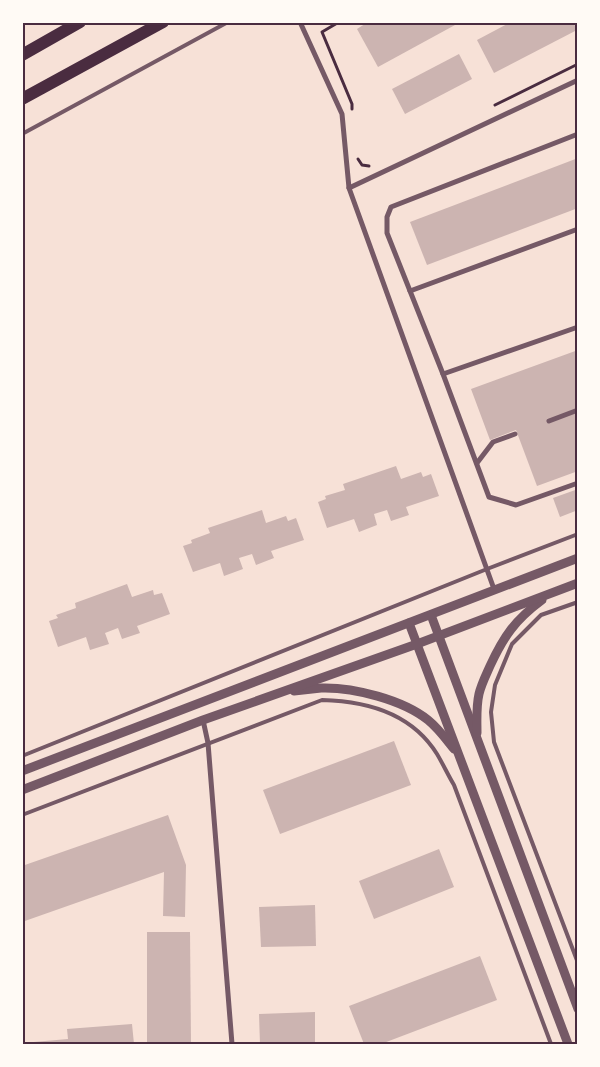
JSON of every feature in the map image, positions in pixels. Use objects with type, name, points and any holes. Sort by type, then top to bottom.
[{"type":"main road","points":[[22,54],[80,22]]},
{"type":"main road","points":[[22,99],[163,22]]},
{"type":"street","points":[[300,22],[342,114],[348,188],[494,589]]},
{"type":"street","points":[[348,188],[578,80]]},
{"type":"street","points":[[578,134],[391,207],[387,217],[387,233],[489,497],[516,505],[578,483]]},
{"type":"street","points":[[410,292],[578,229]]},
{"type":"street","points":[[443,374],[578,327]]},
{"type":"street","points":[[549,421],[578,410]]},
{"type":"street","points":[[476,463],[493,442],[515,434]]},
{"type":"street","points":[[22,771],[578,558]]},
{"type":"street","points":[[22,790],[203,720],[417,644],[578,583]]},
{"type":"street","points":[[477,741],[479,694],[502,641],[513,625],[527,611],[552,593]]},
{"type":"street","points":[[431,615],[578,1009]]},
{"type":"street","points":[[409,623],[568,1044]]},
{"type":"street","points":[[282,692],[323,688],[352,691],[410,708],[429,720],[459,754]]},
{"type":"street","points":[[203,720],[208,742],[232,1044]]},
{"type":"lane","points":[[22,134],[228,22]]},
{"type":"lane","points":[[22,756],[486,569],[578,534]]},
{"type":"lane","points":[[578,602],[541,615],[512,644],[494,685],[492,712],[494,742],[578,963]]},
{"type":"lane","points":[[22,814],[322,700],[346,701],[373,706],[394,715],[415,728],[436,753],[454,786],[551,1044]]},
{"type":"building","points":[[368,22],[454,22],[455,25],[378,67],[357,29]]},
{"type":"building","points":[[511,22],[573,22],[577,30],[494,73],[477,40]]},
{"type":"building","points":[[459,54],[472,79],[405,114],[392,89]]},
{"type":"building","points":[[578,158],[578,208],[427,265],[410,222]]},
{"type":"building","points":[[578,350],[578,471],[537,486],[516,430],[490,440],[471,389]]},
{"type":"building","points":[[396,466],[401,479],[421,472],[423,477],[431,474],[439,496],[406,507],[409,515],[391,521],[387,510],[374,514],[377,525],[359,532],[354,519],[327,528],[318,502],[326,499],[325,496],[345,490],[343,484]]},
{"type":"building","points":[[578,489],[578,510],[560,517],[553,498]]},
{"type":"building","points":[[262,510],[266,523],[286,516],[288,521],[296,518],[304,540],[271,551],[274,558],[256,565],[252,554],[239,558],[243,569],[224,576],[220,563],[193,572],[183,546],[192,543],[191,540],[210,533],[208,528]]},
{"type":"building","points":[[127,584],[132,597],[153,590],[154,595],[162,593],[170,614],[137,626],[140,633],[122,639],[118,628],[105,633],[109,644],[90,650],[86,637],[58,647],[49,621],[58,618],[56,615],[76,608],[75,603]]},
{"type":"building","points":[[394,741],[411,785],[280,834],[263,790]]},
{"type":"building","points":[[168,815],[186,865],[185,917],[163,916],[164,872],[22,922],[22,866]]},
{"type":"building","points":[[439,849],[454,887],[374,919],[359,881]]},
{"type":"building","points":[[315,905],[316,946],[261,947],[259,907]]},
{"type":"building","points":[[147,932],[190,932],[191,1044],[147,1044]]},
{"type":"building","points":[[480,956],[497,1000],[381,1044],[364,1044],[349,1006]]},
{"type":"building","points":[[315,1012],[315,1044],[260,1044],[259,1014]]},
{"type":"building","points":[[132,1024],[134,1044],[22,1044],[68,1039],[67,1029]]}]
